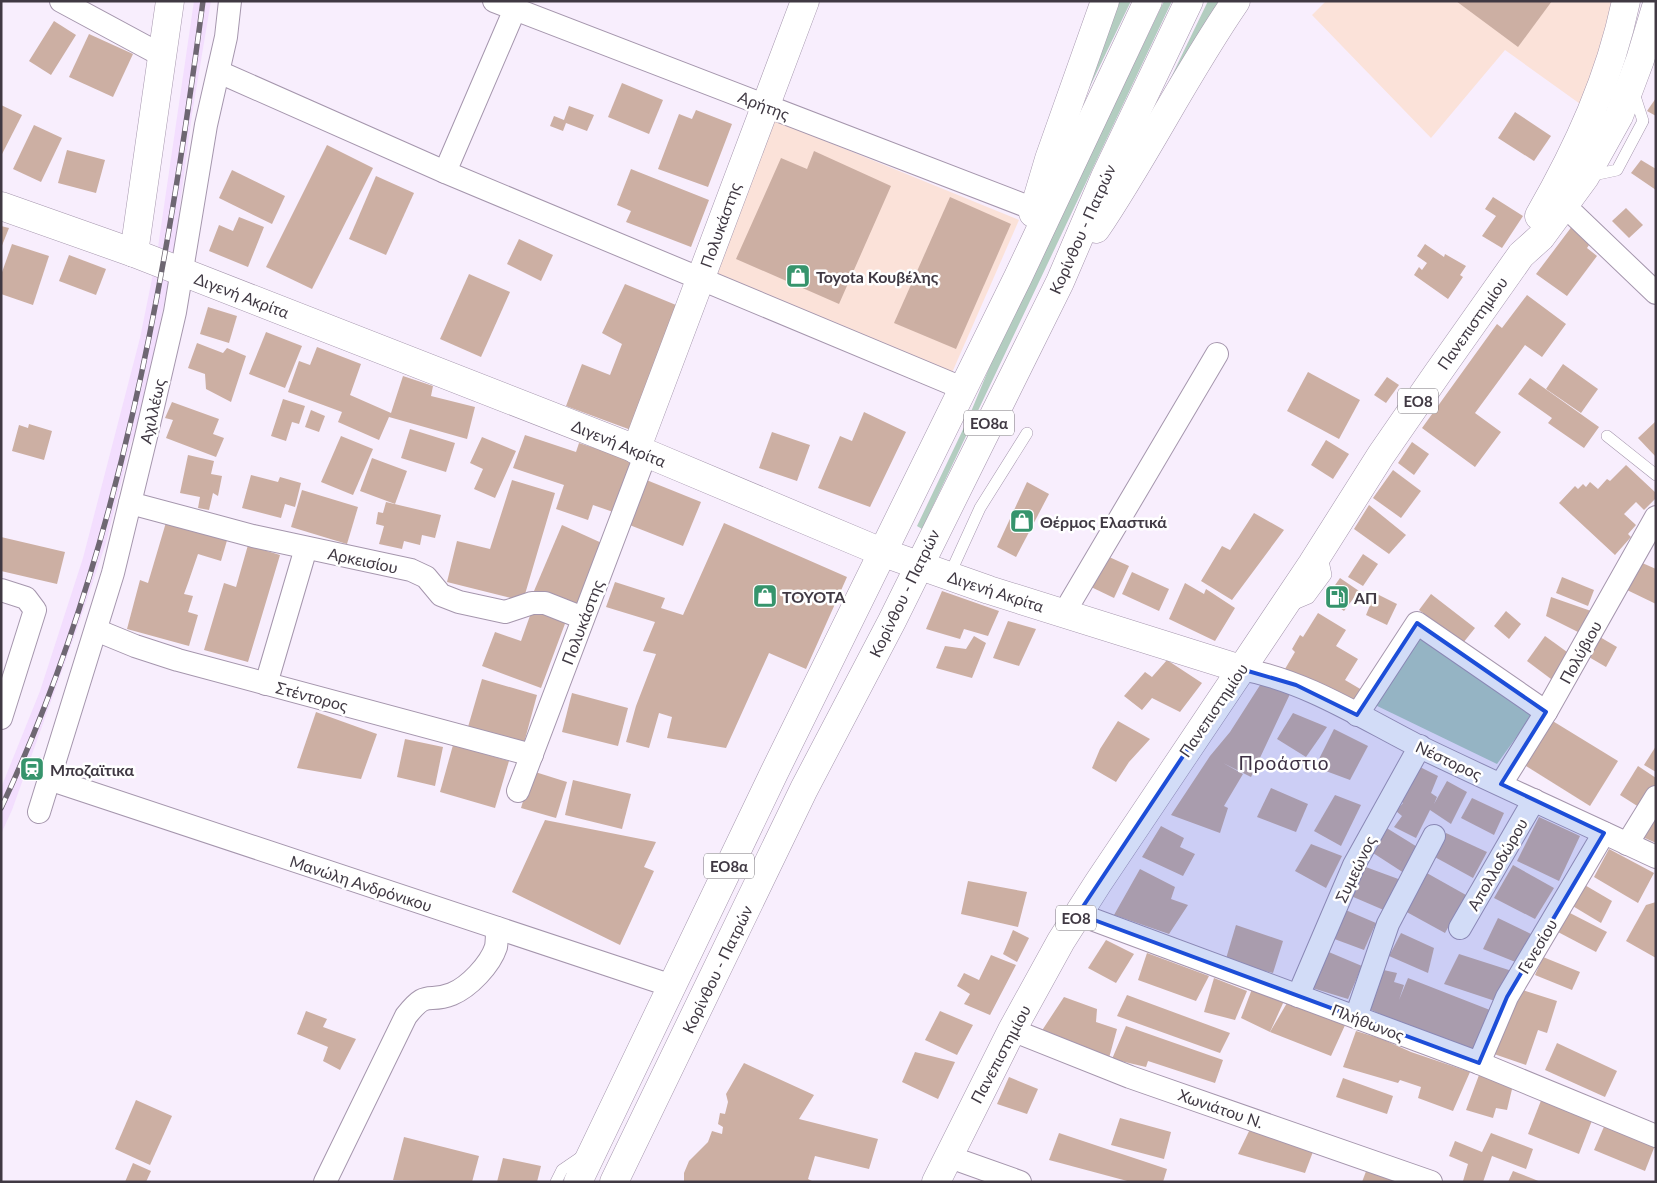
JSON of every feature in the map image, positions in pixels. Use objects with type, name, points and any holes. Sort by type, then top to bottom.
[{"type":"main road","points":[[134,253],[170,1]]},
{"type":"main road","name":"Πολυκάστης","points":[[641,452],[701,278],[764,105],[805,1]]},
{"type":"main road","points":[[1018,278],[1034,210],[1049,159],[1105,1]]},
{"type":"main road","name":"Κορίνθου - Πατρών","points":[[578,1182],[774,772],[1018,278],[1148,1]]},
{"type":"main road","name":"Κορίνθου - Πατρών","points":[[614,1182],[804,789],[919,565],[1060,282],[1105,177],[1189,1]]},
{"type":"main road","points":[[1060,282],[1126,184],[1203,51],[1236,1]]},
{"type":"main road","name":"Πανεπιστημίου","points":[[1521,255],[1526,238],[1567,166],[1591,114],[1618,40],[1624,7]]},
{"type":"main road","name":"Πανεπιστημίου","points":[[936,1182],[947,1156],[1012,1030],[1078,914],[1282,609],[1382,455],[1521,255],[1541,237],[1585,177],[1619,116],[1632,84],[1656,7]]},
{"type":"main road","name":"Διγενή Ακρίτα","points":[[1,206],[134,253],[641,452],[884,552],[949,576],[1241,669]]},
{"type":"street","points":[[60,1],[163,56]]},
{"type":"street","name":"Αχιλλέως","points":[[39,812],[96,630],[130,503],[166,351],[182,272],[206,125],[226,37],[230,1]]},
{"type":"street","points":[[445,172],[505,5]]},
{"type":"street","name":"Αρήτης","points":[[505,5],[1034,210]]},
{"type":"street","points":[[218,72],[445,172],[962,388]]},
{"type":"street","points":[[1565,206],[1656,293]]},
{"type":"street","points":[[1064,613],[1217,354]]},
{"type":"street","name":"Πολυκάστης","points":[[518,791],[583,618],[641,452]]},
{"type":"street","name":"Αρκεισίου","points":[[130,503],[306,548],[411,570],[426,577],[443,596],[494,611],[508,612],[540,602],[583,618]]},
{"type":"street","name":"Πολύβιου","points":[[1501,784],[1546,712],[1656,517]]},
{"type":"street","points":[[266,684],[306,548]]},
{"type":"street","points":[[1,590],[26,598],[35,610],[1,718]]},
{"type":"street","points":[[1357,715],[1417,623],[1546,712]]},
{"type":"street","name":"Στέντορος","points":[[96,630],[142,648],[266,684],[532,755]]},
{"type":"street","name":"Νέστορος","points":[[1241,669],[1271,675],[1296,685],[1420,746],[1656,857]]},
{"type":"street","name":"Συμεώνος","points":[[1298,996],[1354,865],[1420,746]]},
{"type":"street","name":"Μανώλη Ανδρόνικου","points":[[49,779],[672,986]]},
{"type":"street","points":[[1627,844],[1656,796]]},
{"type":"street","name":"Απολλοδώρου","points":[[1460,928],[1534,800]]},
{"type":"street","name":"Γενεσίου","points":[[1479,1063],[1507,997],[1604,833]]},
{"type":"street","points":[[1356,1016],[1388,924],[1434,836]]},
{"type":"street","name":"Πλήθωνος","points":[[1078,914],[1479,1063],[1656,1136]]},
{"type":"street","points":[[325,1182],[406,1016],[424,998],[450,995],[468,985],[493,954],[497,928]]},
{"type":"street","name":"Χωνιάτου Ν.","points":[[1012,1030],[1130,1077],[1431,1182]]},
{"type":"street","points":[[947,1156],[1020,1182]]},
{"type":"lane","points":[[949,576],[980,508],[1027,433]]},
{"type":"lane","points":[[1607,436],[1656,475]]},
{"type":"lane","points":[[556,1182],[562,1170],[594,1149]]},
{"type":"highlighted area","points":[[1417,623],[1546,712],[1501,784],[1604,833],[1507,997],[1479,1063],[1078,914],[1241,669],[1296,685],[1357,715]]},
{"type":"shaded area","points":[[194,1],[211,1],[192,114],[173,259],[140,423],[131,443],[106,543],[77,629],[12,810],[1,834],[1,788],[40,691],[83,558],[140,338],[157,254]]},
{"type":"shaded area","points":[[1326,1],[1611,1],[1607,48],[1583,106],[1505,50],[1431,138],[1312,15]]},
{"type":"shaded area","points":[[769,118],[1019,220],[951,375],[710,274]]},
{"type":"green space","points":[[1118,1],[1131,1],[1083,101]]},
{"type":"green space","points":[[1164,1],[1172,1],[922,529],[917,526],[968,419],[994,356]]},
{"type":"green space","points":[[1208,1],[1223,1],[1164,92]]},
{"type":"green space","points":[[1417,634],[1533,714],[1497,764],[1371,703]]},
{"type":"building","points":[[1456,1],[1552,1],[1518,47]]},
{"type":"building","points":[[54,21],[76,35],[51,75],[29,61]]},
{"type":"building","points":[[89,34],[133,54],[113,97],[69,77]]},
{"type":"building","points":[[622,83],[663,100],[649,134],[608,117]]},
{"type":"building","points":[[1656,98],[1656,116],[1647,111]]},
{"type":"building","points":[[1,105],[22,115],[1,156]]},
{"type":"building","points":[[569,106],[594,115],[587,131],[566,123],[563,131],[550,126],[554,116],[564,120]]},
{"type":"building","points":[[696,110],[732,124],[708,187],[658,169],[679,114],[692,119]]},
{"type":"building","points":[[1515,112],[1551,136],[1534,161],[1498,138]]},
{"type":"building","points":[[34,125],[62,138],[41,182],[13,169]]},
{"type":"building","points":[[327,145],[373,168],[312,289],[266,267]]},
{"type":"building","points":[[67,150],[105,160],[96,193],[58,183]]},
{"type":"building","points":[[814,151],[891,186],[839,304],[736,259],[781,158],[807,169]]},
{"type":"building","points":[[1641,160],[1656,169],[1656,190],[1631,173]]},
{"type":"building","points":[[631,169],[709,200],[691,247],[626,222],[631,211],[617,205]]},
{"type":"building","points":[[232,170],[285,196],[272,224],[219,198]]},
{"type":"building","points":[[376,176],[414,193],[386,255],[349,239]]},
{"type":"building","points":[[950,197],[1011,224],[956,349],[894,323]]},
{"type":"building","points":[[1493,197],[1523,216],[1502,248],[1482,236],[1496,216],[1485,209]]},
{"type":"building","points":[[1626,208],[1643,225],[1629,238],[1612,221]]},
{"type":"building","points":[[239,217],[264,227],[248,267],[209,251],[219,225],[233,231]]},
{"type":"building","points":[[1576,221],[1593,239],[1587,248],[1597,256],[1567,296],[1536,274]]},
{"type":"building","points":[[1,226],[9,228],[1,248]]},
{"type":"building","points":[[519,239],[553,255],[541,281],[507,264]]},
{"type":"building","points":[[12,244],[49,256],[33,305],[1,294],[1,275]]},
{"type":"building","points":[[1425,244],[1444,257],[1445,254],[1466,266],[1460,275],[1463,277],[1448,299],[1414,275],[1419,267],[1422,270],[1427,263],[1417,256]]},
{"type":"building","points":[[69,255],[106,269],[96,295],[59,281]]},
{"type":"building","points":[[469,274],[510,292],[481,357],[440,339]]},
{"type":"building","points":[[625,284],[676,305],[631,430],[566,406],[582,364],[610,375],[622,344],[602,333]]},
{"type":"building","points":[[1527,295],[1566,324],[1542,357],[1525,345],[1475,413],[1501,432],[1475,467],[1422,428],[1497,324],[1502,328]]},
{"type":"building","points":[[208,307],[237,316],[229,343],[200,334]]},
{"type":"building","points":[[266,332],[302,346],[285,388],[249,374]]},
{"type":"building","points":[[197,343],[223,353],[227,348],[246,356],[231,402],[206,389],[205,374],[188,368]]},
{"type":"building","points":[[317,347],[361,364],[350,395],[391,413],[403,376],[433,386],[431,396],[475,407],[467,439],[389,417],[379,440],[338,422],[342,412],[288,392],[299,361],[310,365]]},
{"type":"building","points":[[1563,364],[1598,389],[1581,413],[1546,389]]},
{"type":"building","points":[[1308,372],[1360,400],[1339,439],[1287,411]]},
{"type":"building","points":[[1387,377],[1399,385],[1386,403],[1374,395]]},
{"type":"building","points":[[1530,378],[1599,427],[1584,448],[1548,423],[1552,418],[1518,394]]},
{"type":"building","points":[[283,399],[305,406],[299,424],[292,422],[286,441],[271,436]]},
{"type":"building","points":[[172,402],[219,419],[213,434],[224,438],[216,457],[166,438],[173,420],[165,418]]},
{"type":"building","points":[[311,410],[325,416],[319,432],[305,427]]},
{"type":"building","points":[[864,412],[906,432],[870,507],[818,488],[840,436],[852,441]]},
{"type":"building","points":[[1656,421],[1656,457],[1638,438]]},
{"type":"building","points":[[29,424],[52,431],[44,460],[12,451],[19,425],[28,428]]},
{"type":"building","points":[[410,429],[455,443],[446,472],[401,458]]},
{"type":"building","points":[[772,432],[810,445],[797,481],[759,468]]},
{"type":"building","points":[[525,435],[576,452],[579,443],[634,461],[616,513],[593,505],[588,520],[556,509],[564,485],[513,468]]},
{"type":"building","points":[[341,436],[373,449],[353,495],[321,482]]},
{"type":"building","points":[[482,437],[516,451],[495,498],[474,489],[483,469],[470,463]]},
{"type":"building","points":[[1326,440],[1349,454],[1333,479],[1311,465]]},
{"type":"building","points":[[1412,442],[1429,454],[1414,475],[1398,463]]},
{"type":"building","points":[[188,455],[214,461],[211,474],[222,476],[218,496],[213,493],[209,510],[198,508],[200,497],[180,493]]},
{"type":"building","points":[[372,458],[407,471],[395,504],[360,491]]},
{"type":"building","points":[[1626,465],[1656,493],[1656,498],[1644,510],[1636,502],[1624,514],[1636,525],[1628,534],[1631,537],[1615,555],[1559,503],[1575,486],[1578,489],[1583,484],[1586,487],[1590,482],[1598,489],[1607,479],[1610,481]]},
{"type":"building","points":[[1393,470],[1421,491],[1401,518],[1373,498]]},
{"type":"building","points":[[251,475],[278,482],[280,477],[301,483],[295,507],[285,504],[281,518],[242,508]]},
{"type":"building","points":[[639,477],[701,502],[683,546],[622,522]]},
{"type":"building","points":[[512,480],[555,493],[523,601],[447,582],[457,541],[490,549]]},
{"type":"building","name":"Θέρμος Ελαστικά","points":[[1027,482],[1049,494],[1016,557],[997,547]]},
{"type":"building","points":[[302,490],[358,507],[347,544],[291,527]]},
{"type":"building","points":[[386,502],[441,515],[435,538],[422,535],[420,545],[404,541],[402,549],[379,544],[384,526],[376,524],[378,512],[383,513]]},
{"type":"building","points":[[1369,505],[1406,535],[1389,554],[1354,529]]},
{"type":"building","points":[[1254,513],[1284,530],[1232,600],[1201,581],[1222,546],[1230,550]]},
{"type":"building","points":[[167,519],[228,537],[221,561],[198,554],[184,594],[193,596],[188,612],[198,615],[189,646],[127,629],[140,580],[148,583]]},
{"type":"building","points":[[724,523],[847,577],[806,669],[769,653],[726,748],[667,738],[672,717],[659,713],[649,748],[626,742],[636,706],[656,654],[643,651],[655,622],[606,607],[615,582],[665,598],[661,608],[683,615]]},
{"type":"building","points":[[562,525],[604,544],[577,609],[534,591]]},
{"type":"building","points":[[1,537],[65,552],[57,584],[1,571]]},
{"type":"building","points":[[248,545],[280,555],[248,662],[204,650],[224,583],[236,587]]},
{"type":"building","points":[[1363,554],[1378,564],[1363,586],[1348,577]]},
{"type":"building","points":[[1107,556],[1129,566],[1114,598],[1089,586]]},
{"type":"building","points":[[1640,562],[1656,569],[1656,604],[1627,590]]},
{"type":"building","points":[[1132,572],[1169,589],[1159,611],[1122,594]]},
{"type":"building","points":[[1562,577],[1594,590],[1588,606],[1556,593]]},
{"type":"building","points":[[1340,578],[1359,591],[1344,611],[1326,598]]},
{"type":"building","points":[[1185,583],[1204,594],[1206,589],[1235,608],[1215,641],[1169,619]]},
{"type":"building","points":[[942,591],[999,611],[988,636],[964,629],[960,639],[926,629]]},
{"type":"building","points":[[1375,593],[1397,604],[1387,625],[1366,615]]},
{"type":"building","points":[[1431,594],[1475,628],[1463,643],[1419,610]]},
{"type":"building","points":[[1551,597],[1591,611],[1582,634],[1546,616]]},
{"type":"building","points":[[532,610],[566,621],[541,688],[482,666],[495,632],[521,641]]},
{"type":"building","points":[[1506,611],[1521,624],[1509,639],[1494,626]]},
{"type":"building","points":[[1318,613],[1346,630],[1336,646],[1358,659],[1345,680],[1362,690],[1354,701],[1285,669],[1295,652],[1292,649],[1300,635],[1303,637]]},
{"type":"building","points":[[1008,621],[1036,629],[1019,666],[993,658]]},
{"type":"building","points":[[1593,633],[1617,647],[1606,667],[1582,653]]},
{"type":"building","points":[[974,636],[986,643],[972,678],[936,668],[945,646],[966,649]]},
{"type":"building","points":[[1545,636],[1574,657],[1555,682],[1527,661]]},
{"type":"building","points":[[1167,660],[1202,683],[1180,712],[1152,698],[1142,710],[1124,696],[1145,672],[1152,677]]},
{"type":"building","points":[[482,679],[537,695],[524,743],[468,727]]},
{"type":"building","points":[[1262,682],[1290,694],[1251,777],[1223,763],[1243,774],[1224,806],[1228,808],[1220,833],[1171,815],[1210,756],[1230,732]]},
{"type":"building","points":[[572,693],[628,708],[618,746],[562,732]]},
{"type":"building","points":[[316,712],[377,734],[361,779],[297,768]]},
{"type":"building","points":[[1293,713],[1327,727],[1306,757],[1277,739]]},
{"type":"building","points":[[1551,720],[1618,761],[1590,806],[1523,764]]},
{"type":"building","points":[[1118,721],[1150,739],[1129,762],[1116,782],[1092,768],[1100,749]]},
{"type":"building","points":[[1334,729],[1368,746],[1350,780],[1315,767]]},
{"type":"building","points":[[405,739],[443,747],[435,786],[397,777]]},
{"type":"building","points":[[453,745],[509,761],[495,808],[440,792]]},
{"type":"building","points":[[1656,746],[1656,772],[1644,765]]},
{"type":"building","points":[[1416,765],[1438,776],[1431,793],[1437,797],[1434,804],[1447,781],[1467,792],[1451,824],[1430,810],[1416,838],[1394,827],[1402,816],[1396,811],[1403,803],[1397,797]]},
{"type":"building","points":[[1638,766],[1656,778],[1656,788],[1642,809],[1620,795]]},
{"type":"building","points":[[532,771],[567,782],[556,818],[521,808]]},
{"type":"building","points":[[573,780],[631,794],[622,829],[565,815]]},
{"type":"building","points":[[1271,788],[1308,804],[1296,832],[1257,817]]},
{"type":"building","points":[[1335,795],[1361,805],[1341,846],[1314,831]]},
{"type":"building","points":[[1472,798],[1504,813],[1494,835],[1461,818]]},
{"type":"building","points":[[1656,804],[1656,843],[1638,835]]},
{"type":"building","points":[[1539,817],[1580,836],[1559,881],[1517,861]]},
{"type":"building","points":[[545,820],[656,842],[644,867],[654,871],[620,945],[512,892]]},
{"type":"building","points":[[1161,826],[1184,838],[1180,847],[1195,854],[1183,876],[1142,857]]},
{"type":"building","points":[[1385,827],[1419,848],[1404,873],[1370,851]]},
{"type":"building","points":[[1446,833],[1487,852],[1473,878],[1433,856]]},
{"type":"building","points":[[1311,844],[1342,856],[1326,888],[1295,871]]},
{"type":"building","points":[[1609,849],[1654,873],[1638,903],[1594,877]]},
{"type":"building","points":[[1513,865],[1554,888],[1535,919],[1494,898]]},
{"type":"building","points":[[1363,866],[1401,880],[1386,911],[1351,896]]},
{"type":"building","points":[[1140,869],[1175,887],[1171,899],[1188,905],[1169,934],[1114,915]]},
{"type":"building","points":[[1425,872],[1466,895],[1445,933],[1403,910]]},
{"type":"building","points":[[968,881],[1027,892],[1018,927],[961,914]]},
{"type":"building","points":[[1583,884],[1612,901],[1601,923],[1571,905]]},
{"type":"building","points":[[1656,902],[1656,958],[1626,941],[1646,905]]},
{"type":"building","points":[[1341,908],[1376,923],[1364,950],[1329,937]]},
{"type":"building","points":[[1568,912],[1607,932],[1596,952],[1558,932]]},
{"type":"building","points":[[1498,918],[1531,934],[1518,963],[1483,949]]},
{"type":"building","points":[[1236,925],[1283,941],[1273,973],[1225,962]]},
{"type":"building","points":[[1013,930],[1029,938],[1017,962],[1003,954]]},
{"type":"building","points":[[1401,933],[1434,948],[1428,973],[1389,956]]},
{"type":"building","points":[[1106,940],[1134,954],[1116,983],[1088,968]]},
{"type":"building","points":[[1324,950],[1362,966],[1348,999],[1309,987]]},
{"type":"building","points":[[1147,953],[1209,976],[1196,1001],[1138,980]]},
{"type":"building","points":[[1459,954],[1512,971],[1498,1002],[1444,984]]},
{"type":"building","points":[[991,955],[1016,965],[990,1015],[964,1004],[970,994],[957,986],[964,973],[979,980]]},
{"type":"building","points":[[1543,957],[1580,972],[1572,990],[1535,975]]},
{"type":"building","points":[[1379,969],[1397,973],[1394,982],[1404,985],[1399,1000],[1408,978],[1495,1012],[1479,1051],[1391,1019],[1367,1008]]},
{"type":"building","points":[[1214,978],[1247,991],[1235,1020],[1204,1012]]},
{"type":"building","points":[[1516,988],[1557,1001],[1547,1033],[1538,1030],[1526,1065],[1494,1054]]},
{"type":"building","points":[[1252,989],[1284,1001],[1270,1032],[1241,1018]]},
{"type":"building","points":[[1127,995],[1230,1033],[1220,1053],[1117,1016]]},
{"type":"building","points":[[1064,997],[1097,1009],[1096,1022],[1117,1029],[1109,1058],[1041,1032]]},
{"type":"building","points":[[1287,1003],[1346,1023],[1331,1056],[1270,1032]]},
{"type":"building","points":[[306,1011],[327,1019],[323,1027],[356,1039],[340,1070],[323,1061],[328,1047],[297,1034]]},
{"type":"building","points":[[940,1011],[973,1025],[957,1055],[925,1040]]},
{"type":"building","points":[[1126,1026],[1223,1060],[1215,1083],[1148,1061],[1146,1067],[1112,1059]]},
{"type":"building","points":[[1356,1031],[1470,1072],[1453,1111],[1418,1098],[1421,1087],[1400,1080],[1398,1083],[1343,1067]]},
{"type":"building","points":[[1557,1043],[1617,1071],[1605,1097],[1545,1070]]},
{"type":"building","points":[[915,1052],[955,1062],[938,1099],[902,1082]]},
{"type":"building","points":[[744,1063],[814,1095],[799,1119],[878,1139],[869,1169],[815,1156],[808,1179],[814,1182],[684,1182],[684,1173],[689,1161],[708,1142],[712,1131],[722,1134],[723,1127],[718,1124],[720,1113],[725,1114],[728,1102],[726,1094]]},
{"type":"building","points":[[1479,1075],[1513,1085],[1507,1110],[1496,1108],[1493,1118],[1466,1110]]},
{"type":"building","points":[[1009,1077],[1038,1089],[1027,1114],[997,1104]]},
{"type":"building","points":[[1343,1078],[1393,1096],[1387,1114],[1336,1097]]},
{"type":"building","points":[[1542,1098],[1593,1118],[1579,1154],[1528,1134]]},
{"type":"building","points":[[136,1100],[172,1116],[150,1165],[115,1149]]},
{"type":"building","points":[[1120,1118],[1171,1132],[1164,1159],[1111,1145]]},
{"type":"building","points":[[1606,1122],[1656,1143],[1645,1171],[1594,1150]]},
{"type":"building","points":[[1252,1125],[1314,1149],[1305,1173],[1238,1154]]},
{"type":"building","points":[[1059,1133],[1167,1169],[1163,1182],[1131,1182],[1049,1160]]},
{"type":"building","points":[[1491,1133],[1533,1149],[1526,1169],[1492,1156],[1483,1182],[1463,1181],[1468,1164],[1449,1156],[1455,1141],[1482,1152]]},
{"type":"building","points":[[404,1137],[479,1156],[472,1182],[393,1180]]},
{"type":"building","points":[[503,1158],[541,1166],[537,1182],[497,1182]]},
{"type":"building","points":[[133,1163],[151,1171],[146,1182],[125,1182]]},
{"type":"building","points":[[1368,1166],[1403,1182],[1362,1182]]},
{"type":"building","points":[[1513,1171],[1541,1182],[1508,1182]]},
{"type":"railway","points":[[1,808],[42,713],[77,615],[107,515],[133,413],[173,207],[203,1]]},
{"type":"place","name":"Toyota Κουβέλης","points":[[798,276]]},
{"type":"place","name":"Θέρμος Ελαστικά","points":[[1022,521]]},
{"type":"place","name":"TOYOTA","points":[[765,596]]},
{"type":"place","name":"ΑΠ","points":[[1337,597]]},
{"type":"place","name":"Μποζαϊτικα","points":[[32,769]]},
{"type":"district","name":"Προάστιο","points":[[1284,762]]}]
